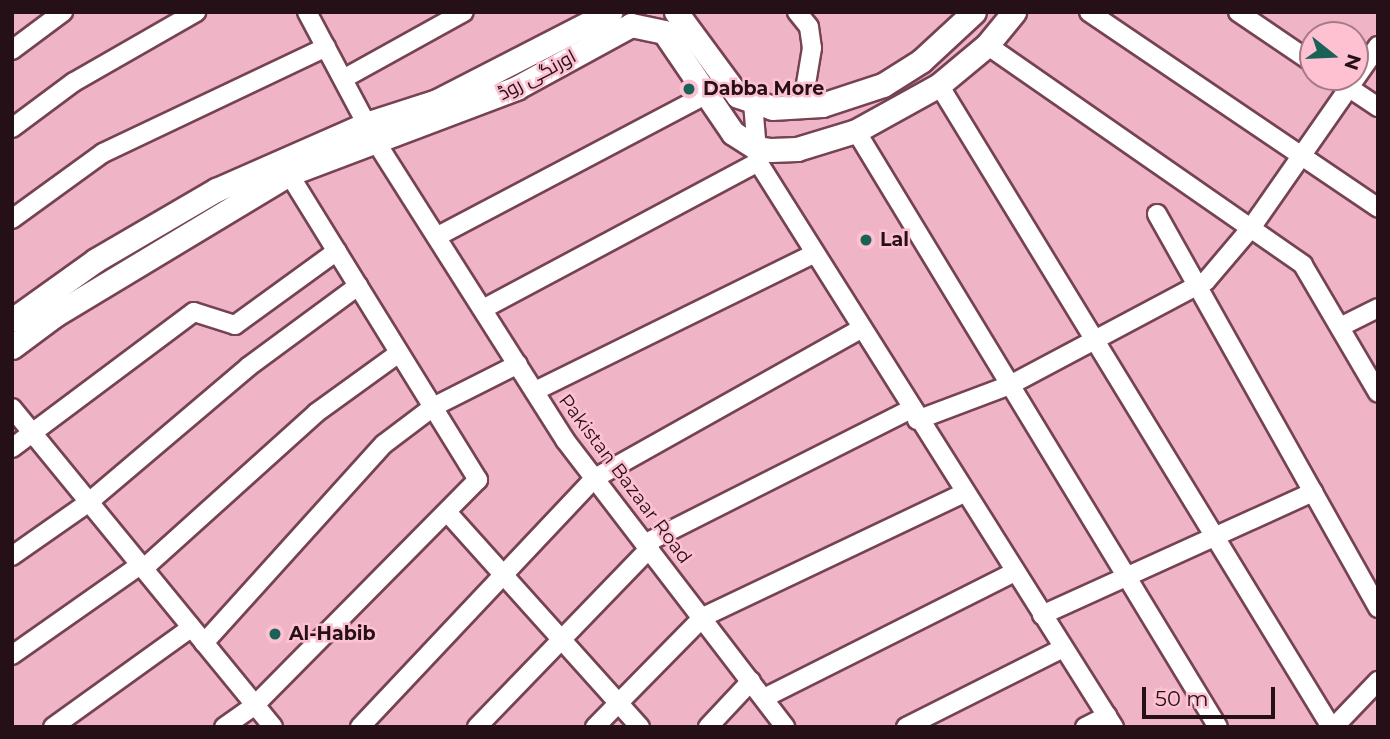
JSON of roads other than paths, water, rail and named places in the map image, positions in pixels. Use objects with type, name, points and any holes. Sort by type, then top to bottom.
[{"type":"main road","name":"اورنگی روڈ","points":[[12,347],[55,315],[289,174],[610,12]]},
{"type":"main road","points":[[676,12],[738,96],[753,103],[802,108],[855,98],[883,85],[921,61],[974,12]]},
{"type":"main road","points":[[757,155],[797,149],[856,131],[939,85],[987,45],[1014,12]]},
{"type":"main road","name":"اورنگی روڈ","points":[[12,320],[96,260],[216,190],[371,133],[516,88],[632,25],[655,21],[733,133],[757,155]]},
{"type":"street","points":[[12,50],[63,12]]},
{"type":"street","points":[[12,128],[74,82],[196,12]]},
{"type":"street","name":"Pakistan Bazaar Road","points":[[307,12],[371,133],[535,391],[595,478],[785,727]]},
{"type":"street","points":[[344,79],[464,12]]},
{"type":"street","points":[[797,12],[809,27],[812,48],[802,108]]},
{"type":"street","points":[[1088,12],[1378,208]]},
{"type":"street","points":[[1238,12],[1299,53]]},
{"type":"street","points":[[987,45],[1303,265],[1378,393]]},
{"type":"street","points":[[12,219],[103,153],[326,47]]},
{"type":"street","points":[[939,85],[1215,537],[1338,725],[1378,681]]},
{"type":"street","points":[[477,727],[648,545],[914,415],[1010,385],[1206,281],[1251,228],[1300,155],[1336,91]]},
{"type":"street","points":[[1354,91],[1378,107]]},
{"type":"street","points":[[438,236],[705,95]]},
{"type":"street","points":[[753,103],[757,155],[914,415],[1110,721],[1085,727]]},
{"type":"street","points":[[856,131],[1218,727]]},
{"type":"street","points":[[483,309],[757,155]]},
{"type":"street","points":[[224,727],[255,705],[478,480],[289,174]]},
{"type":"street","points":[[1157,214],[1378,608]]},
{"type":"street","points":[[12,448],[194,312],[235,325],[337,251]]},
{"type":"street","points":[[535,391],[814,253]]},
{"type":"street","points":[[12,556],[89,502],[248,368],[358,286]]},
{"type":"street","points":[[1340,327],[1378,308]]},
{"type":"street","points":[[359,727],[595,478],[861,329]]},
{"type":"street","points":[[12,655],[142,567],[316,413],[399,353]]},
{"type":"street","points":[[204,643],[384,444],[433,407],[518,364]]},
{"type":"street","points":[[12,408],[273,727]]},
{"type":"street","points":[[1042,615],[1313,492]]},
{"type":"street","points":[[595,727],[703,617],[964,493]]},
{"type":"street","points":[[447,512],[640,727]]},
{"type":"street","points":[[764,698],[1014,572]]},
{"type":"street","points":[[53,727],[191,628]]},
{"type":"street","points":[[906,727],[1063,648]]},
{"type":"street","points":[[708,727],[751,681]]},
{"type":"place","name":"Dabba More","points":[[689,89]]},
{"type":"place","name":"Lal","points":[[866,240]]},
{"type":"place","name":"Al-Habib","points":[[275,634]]}]
